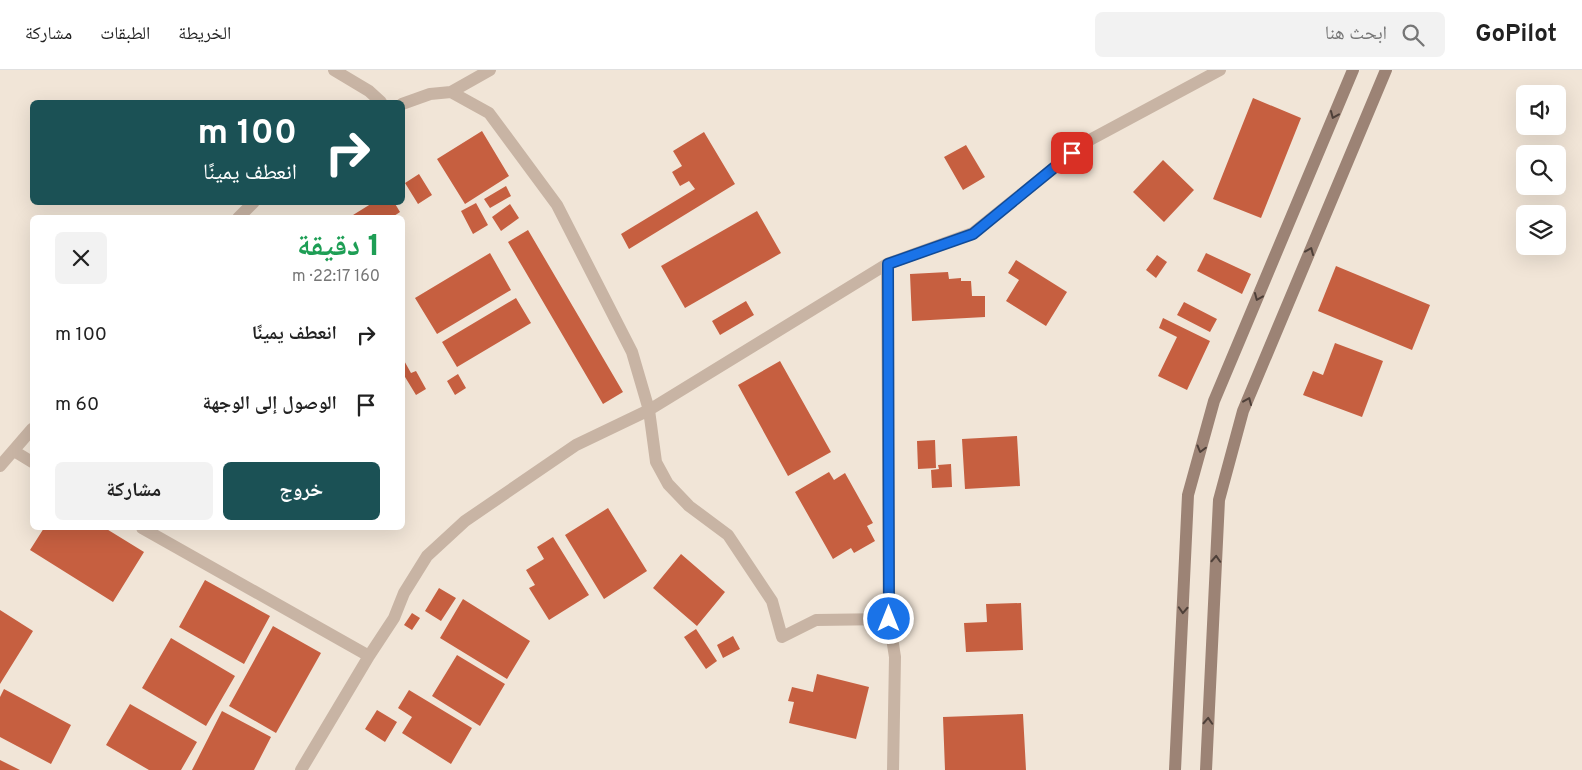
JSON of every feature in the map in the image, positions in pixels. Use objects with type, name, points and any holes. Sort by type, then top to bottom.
[{"type":"street","points":[[334,70],[369,91],[379,100]]},
{"type":"street","points":[[405,103],[430,94],[451,92],[490,70]]},
{"type":"street","points":[[301,770],[368,656],[394,618],[404,593],[427,556],[465,521],[576,445],[649,410],[888,264],[973,234],[1086,142],[1220,70]]},
{"type":"street","points":[[1175,770],[1188,495],[1214,401],[1353,70]]},
{"type":"street","points":[[1206,770],[1219,500],[1243,411],[1386,70]]},
{"type":"street","points":[[451,92],[489,113],[556,205],[632,352],[649,410],[656,462],[668,484],[689,506],[728,536],[772,601],[782,637],[816,620],[889,619]]},
{"type":"street","points":[[241,215],[251,205]]},
{"type":"street","points":[[888,264],[889,619],[895,657],[893,770]]},
{"type":"street","points":[[0,466],[30,431]]},
{"type":"street","points":[[14,451],[30,461]]},
{"type":"street","points":[[146,530],[368,656]]},
{"type":"building","points":[[1253,98],[1301,118],[1261,218],[1213,199]]},
{"type":"building","points":[[482,131],[509,176],[465,204],[437,159]]},
{"type":"building","points":[[704,132],[735,184],[629,249],[621,234],[695,189],[689,181],[680,186],[672,172],[682,166],[673,151]]},
{"type":"building","points":[[966,145],[985,177],[963,190],[944,157]]},
{"type":"building","points":[[1163,160],[1194,190],[1164,222],[1133,192]]},
{"type":"building","points":[[419,174],[432,195],[418,204],[405,183]]},
{"type":"building","points":[[506,186],[511,196],[490,208],[484,199]]},
{"type":"building","points":[[476,203],[488,225],[473,234],[461,211]]},
{"type":"building","points":[[510,204],[519,218],[501,231],[492,217]]},
{"type":"building","points":[[369,205],[396,205],[400,212],[396,215],[353,215]]},
{"type":"building","points":[[757,211],[781,253],[685,308],[661,266]]},
{"type":"building","points":[[528,230],[623,392],[603,404],[508,242]]},
{"type":"building","points":[[490,253],[511,290],[437,334],[415,298]]},
{"type":"building","points":[[1206,253],[1251,274],[1242,294],[1197,271]]},
{"type":"building","points":[[1157,255],[1167,262],[1156,278],[1146,270]]},
{"type":"building","points":[[1016,260],[1067,292],[1046,326],[1006,301],[1019,280],[1008,273]]},
{"type":"building","points":[[1336,266],[1430,305],[1412,350],[1318,311]]},
{"type":"building","points":[[948,272],[949,279],[961,278],[961,281],[971,281],[972,296],[985,296],[985,317],[912,321],[910,274]]},
{"type":"building","points":[[516,298],[531,323],[457,367],[442,342]]},
{"type":"building","points":[[746,301],[754,315],[720,335],[712,321]]},
{"type":"building","points":[[1184,302],[1217,319],[1210,332],[1177,315]]},
{"type":"building","points":[[1163,318],[1210,341],[1187,390],[1158,376],[1177,337],[1159,328]]},
{"type":"building","points":[[1335,343],[1383,361],[1362,417],[1303,395],[1313,371],[1323,375]]},
{"type":"building","points":[[780,361],[831,452],[788,476],[738,385]]},
{"type":"building","points":[[405,362],[411,373],[416,371],[426,389],[416,395],[405,377]]},
{"type":"building","points":[[458,374],[466,388],[455,395],[447,381]]},
{"type":"building","points":[[1017,436],[1020,486],[965,489],[962,439]]},
{"type":"building","points":[[935,440],[936,468],[918,469],[917,441]]},
{"type":"building","points":[[951,464],[952,487],[932,488],[931,470],[939,469],[938,465]]},
{"type":"building","points":[[829,472],[834,480],[845,473],[873,523],[867,526],[875,541],[854,553],[851,548],[833,559],[795,492]]},
{"type":"building","points":[[608,508],[647,571],[604,599],[565,535]]},
{"type":"building","points":[[43,530],[108,530],[144,552],[113,602],[30,550]]},
{"type":"building","points":[[553,537],[589,595],[549,620],[529,588],[535,585],[526,570],[544,559],[537,547]]},
{"type":"building","points":[[681,554],[725,592],[697,626],[653,588]]},
{"type":"building","points":[[205,580],[270,616],[244,664],[179,627]]},
{"type":"building","points":[[439,588],[456,598],[441,621],[425,611]]},
{"type":"building","points":[[463,599],[530,641],[507,679],[440,638]]},
{"type":"building","points":[[1021,603],[1023,650],[966,652],[964,623],[987,622],[986,604]]},
{"type":"building","points":[[0,610],[33,631],[0,684]]},
{"type":"building","points":[[412,613],[420,618],[412,630],[404,625]]},
{"type":"building","points":[[273,626],[321,653],[276,733],[229,706]]},
{"type":"building","points":[[696,629],[717,661],[706,669],[684,637]]},
{"type":"building","points":[[733,636],[740,649],[723,658],[717,645]]},
{"type":"building","points":[[171,638],[235,676],[206,726],[142,688]]},
{"type":"building","points":[[457,655],[505,684],[480,726],[432,696]]},
{"type":"building","points":[[817,674],[869,687],[856,739],[789,723],[794,702],[788,701],[792,687],[813,692]]},
{"type":"building","points":[[4,689],[71,725],[51,764],[0,737],[0,697]]},
{"type":"building","points":[[409,690],[472,728],[451,764],[402,733],[412,717],[398,708]]},
{"type":"building","points":[[130,704],[197,742],[181,770],[149,770],[106,745]]},
{"type":"building","points":[[377,710],[397,722],[385,742],[365,729]]},
{"type":"building","points":[[222,711],[271,737],[254,770],[192,770]]},
{"type":"building","points":[[1023,714],[1026,770],[945,770],[943,717]]},
{"type":"building","points":[[0,760],[20,770],[0,770]]},
{"type":"route","points":[[889,619],[888,264],[973,234],[1072,153]]}]
